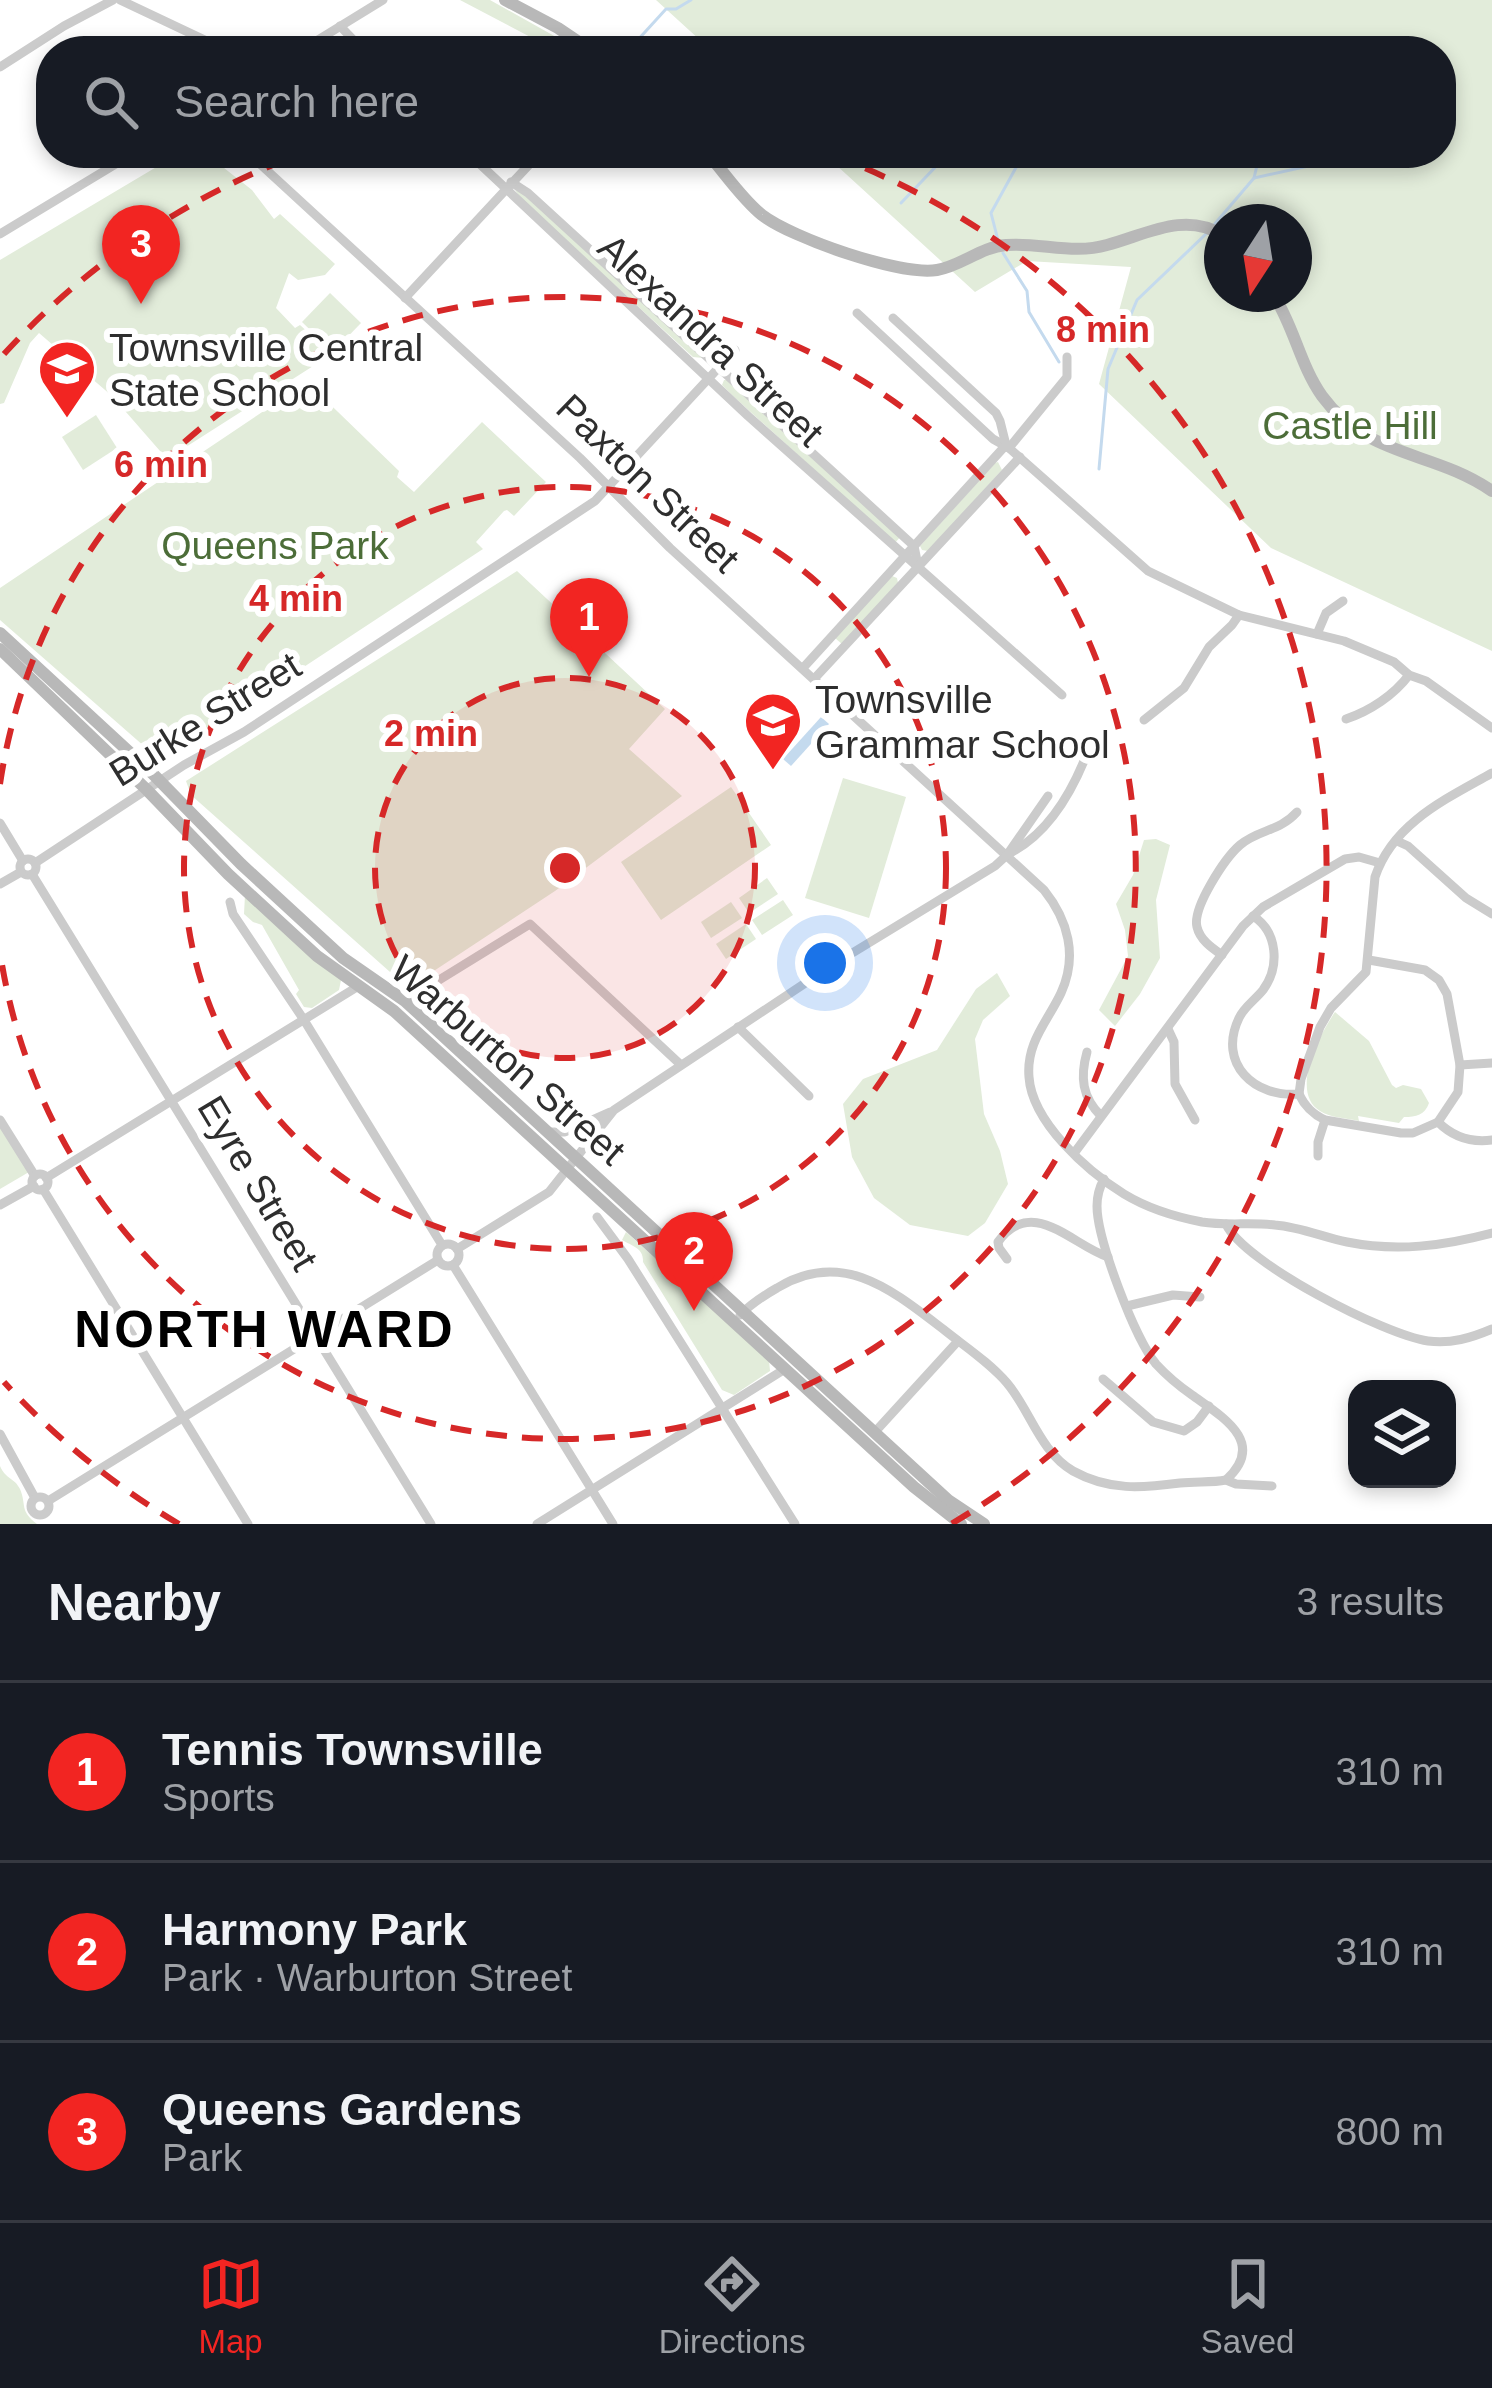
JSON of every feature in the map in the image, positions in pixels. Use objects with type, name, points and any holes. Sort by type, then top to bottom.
[{"type":"main road","points":[[505,0],[570,36]]},
{"type":"main road","points":[[720,168],[762,214],[787,230],[878,262],[923,270],[938,270],[996,246],[1087,249],[1184,224],[1204,226]]},
{"type":"main road","points":[[1283,312],[1318,391],[1345,421],[1378,444],[1452,467],[1492,491]]},
{"type":"main road","name":"Warburton Street","points":[[0,633],[343,958],[405,1001],[548,1132],[739,1316],[785,1369],[961,1524]]},
{"type":"main road","name":"Warburton Street","points":[[3,649],[317,956],[394,1011],[568,1171],[948,1500],[984,1524]]},
{"type":"street","points":[[48,36],[119,0],[196,36]]},
{"type":"street","points":[[324,36],[383,0]]},
{"type":"street","points":[[340,26],[350,36]]},
{"type":"street","points":[[0,67],[36,44]]},
{"type":"street","points":[[0,234],[109,168]]},
{"type":"street","name":"Paxton Street","points":[[264,168],[1054,902],[1070,951],[1061,994],[1033,1042],[1029,1078],[1041,1117],[1104,1179],[1150,1207],[1204,1222],[1271,1224],[1349,1242],[1422,1248],[1492,1233]]},
{"type":"street","name":"Alexandra Street","points":[[486,168],[707,378],[1061,695]]},
{"type":"street","points":[[405,298],[525,168]]},
{"type":"street","name":"Alexandra Street","points":[[508,186],[528,193],[914,546]]},
{"type":"street","points":[[856,313],[993,439],[1020,457],[1148,571],[1239,615],[1344,641],[1394,662],[1492,728]]},
{"type":"street","points":[[893,318],[996,413],[1008,447]]},
{"type":"street","name":"Burke Street","points":[[0,884],[244,732],[595,501],[735,350]]},
{"type":"street","points":[[803,668],[1008,447],[1067,377],[1067,358]]},
{"type":"street","points":[[814,679],[1020,457]]},
{"type":"street","points":[[914,546],[918,566]]},
{"type":"street","points":[[1318,634],[1326,614],[1343,601]]},
{"type":"street","points":[[1144,720],[1184,688],[1209,647],[1239,615]]},
{"type":"street","points":[[1346,719],[1364,713],[1409,675]]},
{"type":"street","points":[[1007,855],[1029,843],[1071,791],[1092,740]]},
{"type":"street","points":[[1369,961],[1425,970],[1447,994],[1460,1065],[1458,1092],[1438,1122],[1413,1133],[1325,1120],[1299,1094],[1301,1079],[1331,1008],[1366,972],[1380,863],[1407,826],[1424,812],[1492,772]]},
{"type":"street","points":[[548,1132],[565,1132],[614,1110],[994,867],[1048,796]]},
{"type":"street","points":[[1222,955],[1197,929],[1198,909],[1242,843],[1284,825],[1297,812]]},
{"type":"street","name":"Eyre Street","points":[[0,824],[431,1524]]},
{"type":"street","points":[[1397,841],[1492,914]]},
{"type":"street","points":[[1075,1153],[1253,916],[1345,859],[1380,863]]},
{"type":"street","points":[[230,902],[233,914],[442,1245]]},
{"type":"street","points":[[1253,916],[1267,929],[1274,965],[1271,977],[1239,1018],[1234,1054],[1244,1074],[1262,1090],[1282,1096],[1299,1094]]},
{"type":"street","points":[[405,1001],[530,924],[681,1065]]},
{"type":"street","points":[[0,1205],[357,987]]},
{"type":"street","points":[[738,1028],[809,1096]]},
{"type":"street","points":[[1168,1029],[1174,1042],[1175,1084],[1195,1120]]},
{"type":"street","points":[[1087,1052],[1084,1092],[1101,1115]]},
{"type":"street","points":[[1460,1065],[1492,1063]]},
{"type":"street","points":[[458,1249],[548,1192],[614,1110]]},
{"type":"street","points":[[0,1120],[248,1524]]},
{"type":"street","points":[[1318,1156],[1325,1120]]},
{"type":"street","points":[[1438,1122],[1462,1138],[1492,1140]]},
{"type":"street","points":[[739,1316],[797,1278],[839,1272],[868,1279],[890,1290],[1002,1377],[1055,1456],[1075,1472],[1128,1489],[1226,1480],[1243,1457],[1241,1442],[1227,1418],[1169,1377],[1150,1357],[1108,1257],[1096,1213],[1104,1179]]},
{"type":"street","points":[[597,1217],[628,1258],[795,1524]]},
{"type":"street","points":[[1007,1259],[999,1248],[1000,1239],[1026,1222],[1069,1234],[1108,1257]]},
{"type":"street","points":[[1226,1224],[1231,1234],[1274,1270],[1407,1336],[1444,1342],[1492,1329]]},
{"type":"street","points":[[453,1265],[443,1265],[437,1250],[452,1244],[458,1249]]},
{"type":"street","points":[[453,1265],[458,1249]]},
{"type":"street","points":[[48,1501],[438,1260]]},
{"type":"street","points":[[453,1265],[613,1524]]},
{"type":"street","points":[[1127,1306],[1173,1295],[1199,1297]]},
{"type":"street","points":[[874,1433],[958,1341]]},
{"type":"street","points":[[536,1524],[785,1369]]},
{"type":"street","points":[[1103,1379],[1163,1427],[1184,1431],[1209,1406]]},
{"type":"street","points":[[0,1434],[35,1498]]},
{"type":"street","points":[[1226,1480],[1272,1486]]},
{"type":"street","points":[[35,1498],[48,1501],[44,1519],[32,1510],[35,1498]]},
{"type":"green space","points":[[460,0],[490,0],[554,36],[528,36]]},
{"type":"green space","name":"Castle Hill","points":[[656,0],[1492,0],[1492,651],[1271,548],[1099,384],[1131,267],[1027,261],[975,292],[839,168],[1456,168],[1456,36],[696,36]]},
{"type":"green space","points":[[155,168],[224,168],[252,190],[274,219],[280,214],[335,264],[325,275],[298,280],[289,273],[276,308],[332,354],[167,459],[112,396],[39,333],[0,404],[0,260]]},
{"type":"green space","points":[[515,190],[523,193],[703,358],[693,357]]},
{"type":"green space","points":[[330,293],[361,323],[333,352],[302,322]]},
{"type":"green space","points":[[724,380],[901,536],[895,543],[733,396],[722,385]]},
{"type":"green space","name":"Queens Park","points":[[307,382],[399,471],[397,477],[414,492],[482,422],[546,482],[514,516],[504,511],[476,542],[483,549],[161,761],[0,620],[0,588]]},
{"type":"green space","points":[[96,415],[117,448],[83,470],[62,437]]},
{"type":"green space","points":[[998,462],[1002,470],[928,551],[922,550],[920,546]]},
{"type":"green space","points":[[517,571],[665,709],[629,749],[682,796],[555,891],[408,988],[191,795],[186,781]]},
{"type":"green space","points":[[892,576],[898,583],[842,644],[835,638]]},
{"type":"green space","points":[[843,778],[906,797],[869,918],[805,898]]},
{"type":"green space","points":[[731,787],[771,845],[661,920],[621,862]]},
{"type":"green space","points":[[1144,840],[1170,845],[1156,900],[1160,958],[1115,1026],[1099,1010],[1128,956],[1116,904],[1133,875]]},
{"type":"green space","points":[[767,878],[778,894],[749,913],[739,898]]},
{"type":"green space","points":[[245,895],[341,980],[339,990],[312,1008],[304,1007],[262,925],[244,914]]},
{"type":"green space","points":[[783,900],[793,915],[762,935],[752,920]]},
{"type":"green space","points":[[731,902],[742,918],[711,938],[701,922]]},
{"type":"green space","points":[[746,924],[756,939],[726,959],[716,944]]},
{"type":"green space","points":[[997,973],[1010,996],[983,1020],[975,1039],[984,1114],[1008,1184],[985,1223],[968,1236],[910,1225],[874,1198],[852,1157],[843,1104],[863,1079],[937,1050],[976,989]]},
{"type":"green space","points":[[1335,1012],[1369,1041],[1392,1085],[1421,1089],[1429,1103],[1422,1113],[1399,1123],[1358,1116],[1359,1121],[1324,1113],[1311,1102],[1307,1091],[1310,1063]]},
{"type":"green space","points":[[0,1126],[29,1172],[0,1189]]},
{"type":"green space","points":[[626,1232],[769,1360],[770,1371],[734,1395],[722,1390],[642,1254],[622,1240]]},
{"type":"green space","points":[[0,1466],[18,1485],[26,1511],[37,1524],[0,1524]]},
{"type":"water","points":[[821,717],[829,724],[791,766],[783,759]]},
{"type":"waterway","points":[[641,36],[666,9],[691,0]]},
{"type":"waterway","points":[[901,203],[935,168]]},
{"type":"waterway","points":[[999,244],[991,213],[1016,168]]},
{"type":"waterway","points":[[1232,204],[1254,178],[1256,168]]},
{"type":"waterway","points":[[1254,178],[1300,168]]},
{"type":"waterway","points":[[1099,469],[1108,369],[1137,300],[1204,236]]},
{"type":"waterway","points":[[1003,253],[1027,291],[1029,312],[1059,362]]},
{"type":"place","name":"Queens Gardens","points":[[141,304]]},
{"type":"place","name":"Townsville Central State School","points":[[67,420]]},
{"type":"place","name":"Tennis Townsville","points":[[589,677]]},
{"type":"place","name":"Townsville Grammar School","points":[[773,772]]},
{"type":"place","name":"Harmony Park","points":[[694,1311]]},
{"type":"district","name":"NORTH WARD","points":[[265,1329]]}]
